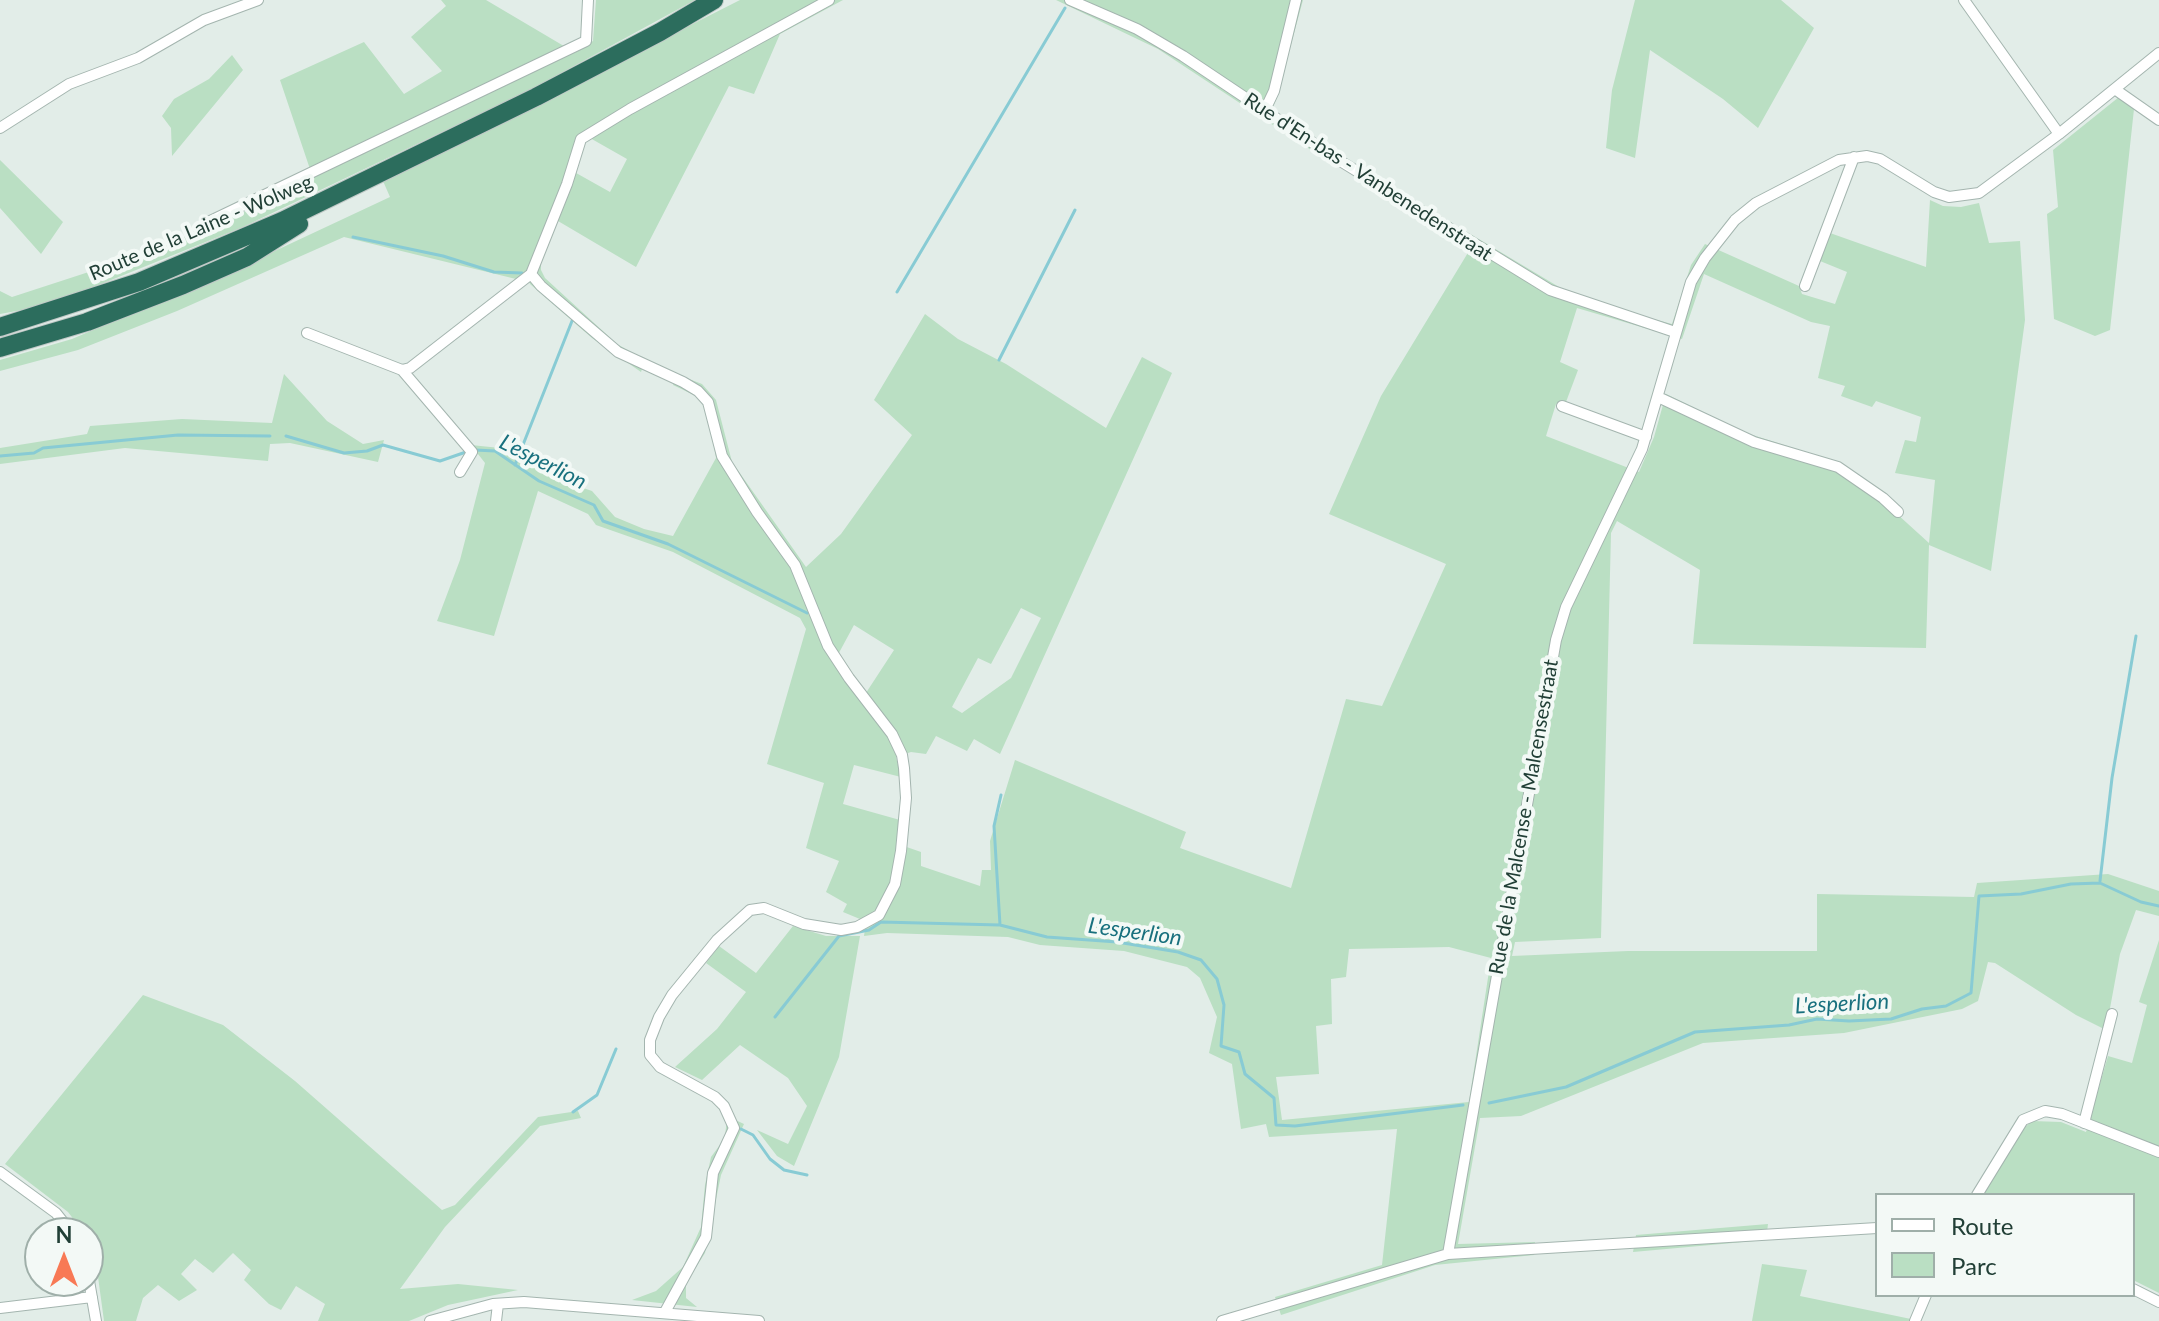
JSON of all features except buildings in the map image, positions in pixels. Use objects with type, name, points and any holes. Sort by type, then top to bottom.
[{"type":"highway","name":"Route de la Laine - Wolweg","points":[[0,327],[139,282],[282,221],[536,97],[714,0]]},
{"type":"highway","name":"Route de la Laine - Wolweg","points":[[0,348],[87,322],[247,257],[370,178]]},
{"type":"street","points":[[0,128],[69,84],[138,58],[204,20],[258,0]]},
{"type":"street","points":[[204,224],[586,41],[588,0]]},
{"type":"street","points":[[402,370],[410,368],[531,274],[567,184],[581,139],[829,0]]},
{"type":"street","name":"Rue d'En-bas - Vanbenedenstraat","points":[[1070,0],[1137,29],[1183,56],[1264,112],[1508,267],[1550,290],[1675,332]]},
{"type":"street","points":[[1264,112],[1274,91],[1296,0]]},
{"type":"street","points":[[1964,0],[2059,134]]},
{"type":"street","points":[[1805,286],[1854,157],[1880,159],[1934,192],[1949,197],[1968,196],[1990,187],[2159,53]]},
{"type":"street","points":[[2116,90],[2159,120]]},
{"type":"street","name":"Rue de la Malcense - Malcensestraat","points":[[1448,1254],[1556,640],[1566,607],[1646,437],[1691,282],[1718,239],[1756,203],[1823,166],[1854,157]]},
{"type":"street","points":[[531,274],[618,352],[683,382],[708,402],[722,456],[800,574],[834,656],[885,723],[902,755],[906,798],[901,851],[895,884],[879,915],[857,927],[841,930],[804,924],[764,908],[750,910],[717,940],[672,995],[659,1017],[650,1040],[650,1055],[660,1067],[715,1097],[731,1117],[734,1128],[713,1173],[706,1237],[665,1312]]},
{"type":"street","points":[[307,333],[402,370],[472,452],[460,472]]},
{"type":"street","points":[[1658,397],[1754,442],[1838,467],[1898,512]]},
{"type":"street","points":[[1562,406],[1646,437]]},
{"type":"street","points":[[2084,1123],[2112,1014]]},
{"type":"street","points":[[1978,1193],[2023,1120],[2045,1111],[2062,1114],[2159,1152]]},
{"type":"street","points":[[0,1172],[59,1217]]},
{"type":"street","points":[[1222,1321],[1448,1254],[1875,1228]]},
{"type":"street","points":[[2135,1290],[2159,1302]]},
{"type":"street","points":[[0,1308],[92,1297],[96,1321]]},
{"type":"street","points":[[1915,1321],[1925,1297]]},
{"type":"street","points":[[430,1321],[459,1311],[524,1302],[759,1321]]},
{"type":"street","points":[[496,1321],[498,1304]]},
{"type":"green space","points":[[441,0],[486,0],[574,52],[593,41],[596,0],[695,0],[530,90],[243,227],[49,305],[0,314],[0,291],[12,297],[101,268],[205,229],[314,181],[280,80],[364,42],[404,94],[442,71],[411,37],[446,6]]},
{"type":"green space","points":[[740,0],[843,0],[780,34],[754,94],[729,86],[636,267],[558,221],[541,259],[545,278],[617,344],[645,360],[641,372],[592,338],[530,284],[525,272],[516,279],[344,237],[177,311],[78,350],[0,371],[0,360],[72,339],[247,264],[390,197],[383,181]],"holes":[[[576,137],[590,138],[627,159],[610,192],[569,169]]]},
{"type":"green space","points":[[1056,0],[1303,0],[1271,111],[1320,141],[1314,152],[1158,49]]},
{"type":"green space","points":[[1635,0],[1781,0],[1814,28],[1758,128],[1723,99],[1650,50],[1635,158],[1606,148],[1612,90]]},
{"type":"green space","points":[[232,55],[243,70],[172,156],[171,128],[162,116],[174,99],[209,79]]},
{"type":"green space","points":[[2119,97],[2134,109],[2110,330],[2095,336],[2054,319],[2047,214],[2058,207],[2053,150]]},
{"type":"green space","points":[[0,160],[63,222],[41,254],[0,208]]},
{"type":"green space","points":[[1365,171],[1559,287],[1619,310],[1672,324],[1691,265],[1705,244],[1799,286],[1802,294],[1835,304],[1847,272],[1820,261],[1830,233],[1926,267],[1930,200],[1943,206],[1961,207],[1979,203],[1989,243],[2020,241],[2025,320],[1991,571],[1929,545],[1926,648],[1693,644],[1700,570],[1617,521],[1611,533],[1601,938],[1515,942],[1512,956],[1628,951],[1817,951],[1817,894],[1974,897],[1977,883],[2108,874],[2159,891],[2159,916],[2136,910],[2120,954],[2106,1030],[2076,1015],[1995,963],[1988,962],[1978,1001],[1962,1009],[1844,1033],[1703,1043],[1521,1116],[1480,1118],[1458,1244],[1535,1242],[1534,1255],[1435,1265],[1281,1315],[1275,1297],[1382,1265],[1397,1129],[1269,1137],[1266,1124],[1241,1129],[1232,1064],[1209,1053],[1217,1017],[1200,978],[1187,967],[1124,951],[1040,945],[1008,937],[887,933],[864,936],[865,929],[872,924],[843,912],[847,904],[826,892],[839,861],[806,848],[824,783],[767,764],[806,629],[800,618],[673,552],[596,525],[588,514],[538,491],[494,636],[437,621],[460,560],[485,463],[471,445],[500,448],[522,464],[526,458],[554,478],[592,491],[615,517],[673,536],[716,458],[708,411],[696,396],[673,385],[676,374],[702,384],[716,400],[732,462],[806,567],[841,534],[912,435],[874,400],[925,314],[958,339],[1006,364],[1106,428],[1142,357],[1172,373],[1000,754],[974,739],[967,751],[936,736],[926,754],[911,752],[896,757],[901,777],[854,765],[843,804],[900,820],[898,844],[921,852],[921,866],[980,886],[982,870],[991,870],[990,841],[1015,760],[1186,832],[1180,848],[1291,888],[1346,699],[1382,706],[1446,564],[1329,514],[1381,396],[1469,251],[1360,181]],"holes":[[[1704,274],[1811,322],[1830,326],[1818,378],[1845,386],[1841,396],[1872,407],[1876,401],[1921,417],[1916,442],[1905,440],[1895,473],[1935,480],[1929,543],[1886,504],[1839,470],[1795,457],[1797,449],[1746,433],[1666,394],[1654,437],[1639,472],[1546,436],[1556,404],[1566,402],[1578,370],[1560,362],[1577,308],[1682,339]],[[1021,608],[1041,618],[1011,678],[962,713],[952,707],[978,658],[991,664]],[[854,625],[894,650],[862,699],[834,662]],[[1449,947],[1491,958],[1469,1102],[1282,1120],[1276,1077],[1319,1074],[1316,1026],[1332,1024],[1331,979],[1346,977],[1349,949]]]},
{"type":"green space","points":[[284,374],[327,421],[363,444],[384,440],[378,462],[290,443],[270,444],[268,461],[125,448],[0,464],[0,448],[87,434],[90,426],[182,419],[272,423]]},
{"type":"green space","points":[[793,926],[826,936],[860,936],[839,1057],[794,1166],[777,1156],[757,1130],[788,1144],[807,1106],[788,1078],[740,1045],[702,1080],[675,1067],[717,1029],[746,992],[706,963],[719,946],[756,973]]},
{"type":"green space","points":[[2159,940],[2159,1293],[2135,1281],[2135,1193],[1984,1193],[2017,1134],[2032,1121],[2061,1122],[2086,1132],[2108,1056],[2132,1063],[2147,1005],[2139,1002]]},
{"type":"green space","points":[[143,995],[223,1025],[295,1081],[442,1210],[455,1205],[538,1117],[578,1111],[581,1118],[540,1126],[445,1227],[400,1289],[458,1284],[518,1290],[448,1305],[409,1321],[318,1321],[325,1304],[296,1286],[281,1310],[269,1304],[244,1280],[251,1270],[233,1253],[213,1273],[195,1259],[181,1274],[197,1290],[179,1301],[158,1285],[143,1298],[136,1321],[104,1321],[101,1297],[104,1297],[104,1217],[72,1217],[5,1164]]},
{"type":"green space","points":[[727,1116],[744,1124],[721,1175],[705,1253],[686,1283],[686,1298],[697,1307],[632,1300],[656,1291],[683,1267],[701,1227],[711,1157],[725,1138]]},
{"type":"green space","points":[[1768,1224],[1766,1240],[1633,1252],[1636,1235]]},
{"type":"green space","points":[[1762,1264],[1807,1270],[1800,1296],[1911,1319],[1752,1321]]},
{"type":"waterway","points":[[897,292],[1065,8]]},
{"type":"waterway","points":[[999,360],[1075,210]]},
{"type":"waterway","points":[[353,237],[443,256],[494,272],[522,273]]},
{"type":"waterway","points":[[515,465],[572,321]]},
{"type":"waterway","name":"L'esperlion","points":[[0,456],[34,453],[43,448],[178,435],[270,436]]},
{"type":"waterway","name":"L'esperlion","points":[[286,436],[344,453],[367,451],[383,445],[440,461],[466,452]]},
{"type":"waterway","name":"L'esperlion","points":[[475,450],[495,451],[539,481],[594,505],[603,521],[668,544],[807,613]]},
{"type":"waterway","points":[[2100,881],[2112,778],[2136,636]]},
{"type":"waterway","name":"L'esperlion","points":[[1001,795],[994,826],[1000,925],[1047,937],[1117,942],[1178,952],[1201,960],[1217,979],[1224,1005],[1221,1046],[1239,1052],[1245,1074],[1274,1098],[1276,1125],[1295,1126],[1463,1105]]},
{"type":"waterway","name":"L'esperlion","points":[[1489,1103],[1566,1087],[1695,1032],[1789,1025],[1817,1019],[1891,1019],[1922,1009],[1946,1006],[1971,993],[1979,896],[2021,894],[2071,884],[2100,883],[2141,902],[2159,906]]},
{"type":"waterway","points":[[775,1017],[839,936],[869,930],[881,922],[1000,925]]},
{"type":"waterway","points":[[573,1112],[597,1095],[616,1049]]},
{"type":"waterway","points":[[741,1129],[753,1135],[770,1159],[784,1170],[807,1175]]}]
